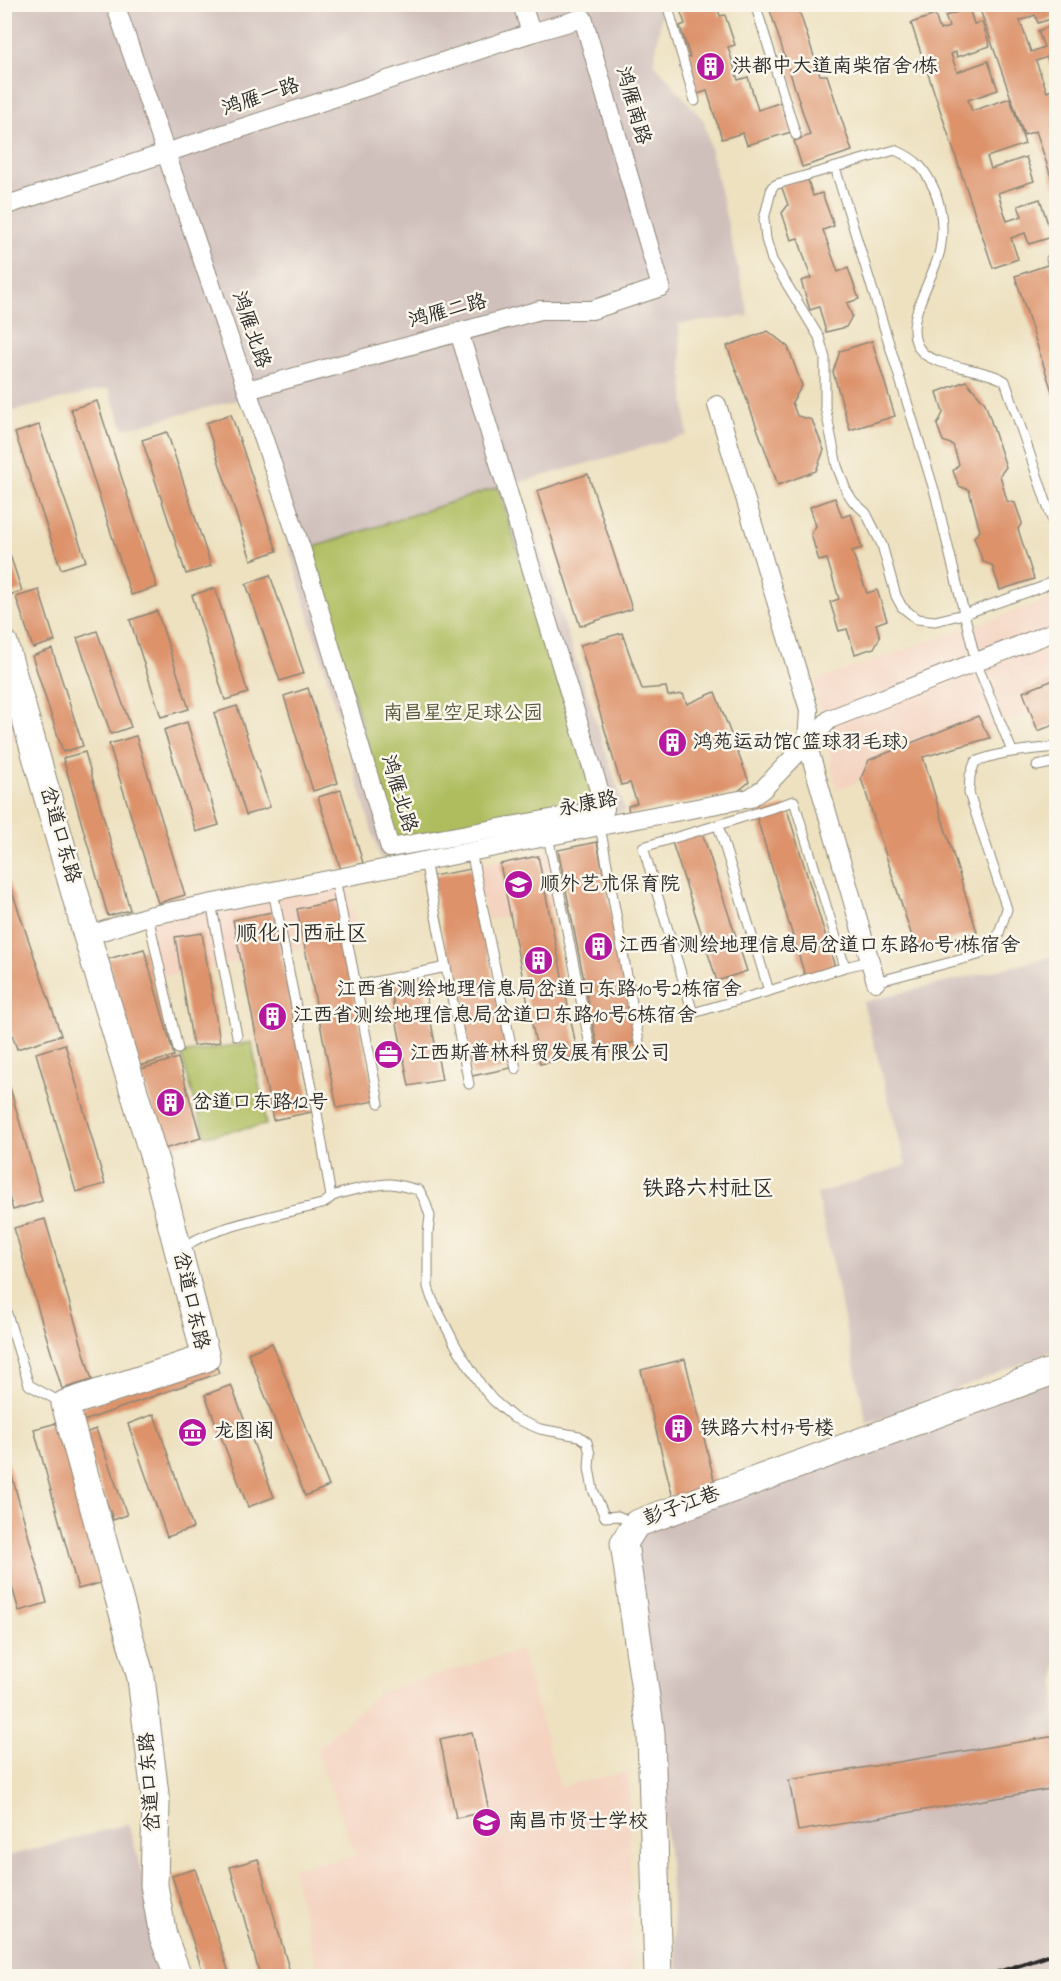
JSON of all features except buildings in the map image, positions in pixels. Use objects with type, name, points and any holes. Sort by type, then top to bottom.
[{"type":"street","name":"鸿雁北路","points":[[115,4],[302,551],[390,848],[605,809],[459,332]]},
{"type":"street","points":[[522,4],[531,33]]},
{"type":"street","name":"鸿雁南路","points":[[531,33],[583,18],[662,287]]},
{"type":"street","name":"鸿雁一路","points":[[4,206],[531,33]]},
{"type":"street","name":"鸿雁二路","points":[[247,390],[540,310],[592,310],[662,287]]},
{"type":"street","points":[[717,405],[809,710],[807,743],[876,982]]},
{"type":"street","name":"永康路","points":[[87,936],[148,916],[750,798],[763,789],[830,719],[1056,631]]},
{"type":"street","name":"岔道口东路","points":[[4,644],[153,1157],[206,1358],[65,1404],[141,1678],[156,1803],[154,1885],[163,1936],[178,1977]]},
{"type":"street","name":"彭子江巷","points":[[658,1977],[651,1733],[624,1544],[636,1524],[1056,1370]]},
{"type":"lane","points":[[669,4],[669,11],[695,101]]},
{"type":"lane","points":[[754,4],[796,135]]},
{"type":"lane","points":[[1056,531],[1005,381],[995,374],[936,360],[923,353],[917,344],[914,329],[917,308],[935,270],[943,225],[938,200],[928,175],[912,157],[895,150],[772,187],[764,219],[766,239],[772,260],[779,275],[819,337],[823,350],[825,406],[837,466],[846,490],[853,501],[866,513],[882,545],[896,596],[902,607],[917,619],[935,621],[964,614],[1042,587],[1056,579]]},
{"type":"lane","points":[[837,174],[935,493],[976,662],[1012,752]]},
{"type":"lane","points":[[1051,259],[1056,276]]},
{"type":"lane","points":[[876,982],[978,955],[997,939],[1007,909],[969,793],[970,776],[975,762],[1012,752],[1056,747]]},
{"type":"lane","points":[[1037,766],[1056,762]]},
{"type":"lane","points":[[845,967],[794,801],[643,847],[693,1013],[870,961]]},
{"type":"lane","points":[[718,825],[769,990]]},
{"type":"lane","points":[[600,826],[639,1042]]},
{"type":"lane","points":[[548,836],[591,1050]]},
{"type":"lane","points":[[471,851],[516,1069]]},
{"type":"lane","points":[[425,861],[469,1084]]},
{"type":"lane","points":[[335,878],[380,1103]]},
{"type":"lane","points":[[273,891],[315,1102],[331,1197]]},
{"type":"lane","points":[[211,903],[237,1036]]},
{"type":"lane","points":[[148,916],[178,1049]]},
{"type":"lane","points":[[356,986],[446,968]]},
{"type":"lane","points":[[180,1256],[186,1245],[209,1234],[283,1212],[325,1203],[331,1197],[391,1184],[418,1190],[430,1216],[428,1287],[445,1326],[483,1388],[494,1400],[524,1423],[558,1434],[579,1436],[587,1442],[593,1490],[605,1517],[618,1516],[636,1524]]},
{"type":"lane","points":[[4,1304],[29,1385],[65,1404]]},
{"type":"shaded area","points":[[4,5],[663,5],[654,63],[704,121],[749,316],[679,324],[687,435],[518,483],[625,811],[380,858],[245,398],[124,429],[108,388],[5,413]]},
{"type":"shaded area","points":[[1056,597],[1056,702],[837,790],[814,681]]},
{"type":"shaded area","points":[[4,660],[26,737],[5,743],[4,743]]},
{"type":"shaded area","name":"顺外艺术保育院","points":[[550,851],[561,906],[487,920],[476,865]]},
{"type":"shaded area","points":[[346,880],[358,936],[157,978],[145,921]]},
{"type":"shaded area","points":[[1056,956],[1056,1350],[867,1424],[817,1194],[906,1165],[863,1002]]},
{"type":"shaded area","points":[[1056,1378],[1056,1976],[678,1976],[668,1849],[630,1534]]},
{"type":"shaded area","name":"南昌市贤士学校","points":[[521,1650],[560,1787],[629,1771],[632,1976],[319,1976],[292,1867],[357,1857],[316,1750],[380,1692]]},
{"type":"shaded area","points":[[128,1824],[172,1976],[5,1976],[5,1857]]},
{"type":"green space","name":"南昌星空足球公园","points":[[498,487],[596,802],[395,839],[311,548]]},
{"type":"green space","points":[[252,1042],[266,1125],[205,1136],[181,1054]]},
{"type":"railway","points":[[987,1976],[1056,1953]]},
{"type":"place","name":"洪都中大道南柴宿舍1栋","points":[[711,67]]},
{"type":"place","name":"鸿苑运动馆(篮球羽毛球)","points":[[672,743]]},
{"type":"place","name":"顺外艺术保育院","points":[[519,885]]},
{"type":"place","name":"江西省测绘地理信息局岔道口东路10号1栋宿舍","points":[[598,946]]},
{"type":"place","name":"江西省测绘地理信息局岔道口东路10号2栋宿舍","points":[[539,960]]},
{"type":"place","name":"江西省测绘地理信息局岔道口东路10号6栋宿舍","points":[[272,1016]]},
{"type":"place","name":"江西斯普林科贸发展有限公司","points":[[389,1054]]},
{"type":"place","name":"岔道口东路12号","points":[[171,1103]]},
{"type":"place","name":"铁路六村17号楼","points":[[679,1429]]},
{"type":"place","name":"龙图阁","points":[[193,1432]]},
{"type":"place","name":"南昌市贤士学校","points":[[487,1822]]},
{"type":"district","name":"顺化门西社区","points":[[302,935]]},
{"type":"district","name":"铁路六村社区","points":[[708,1190]]}]
